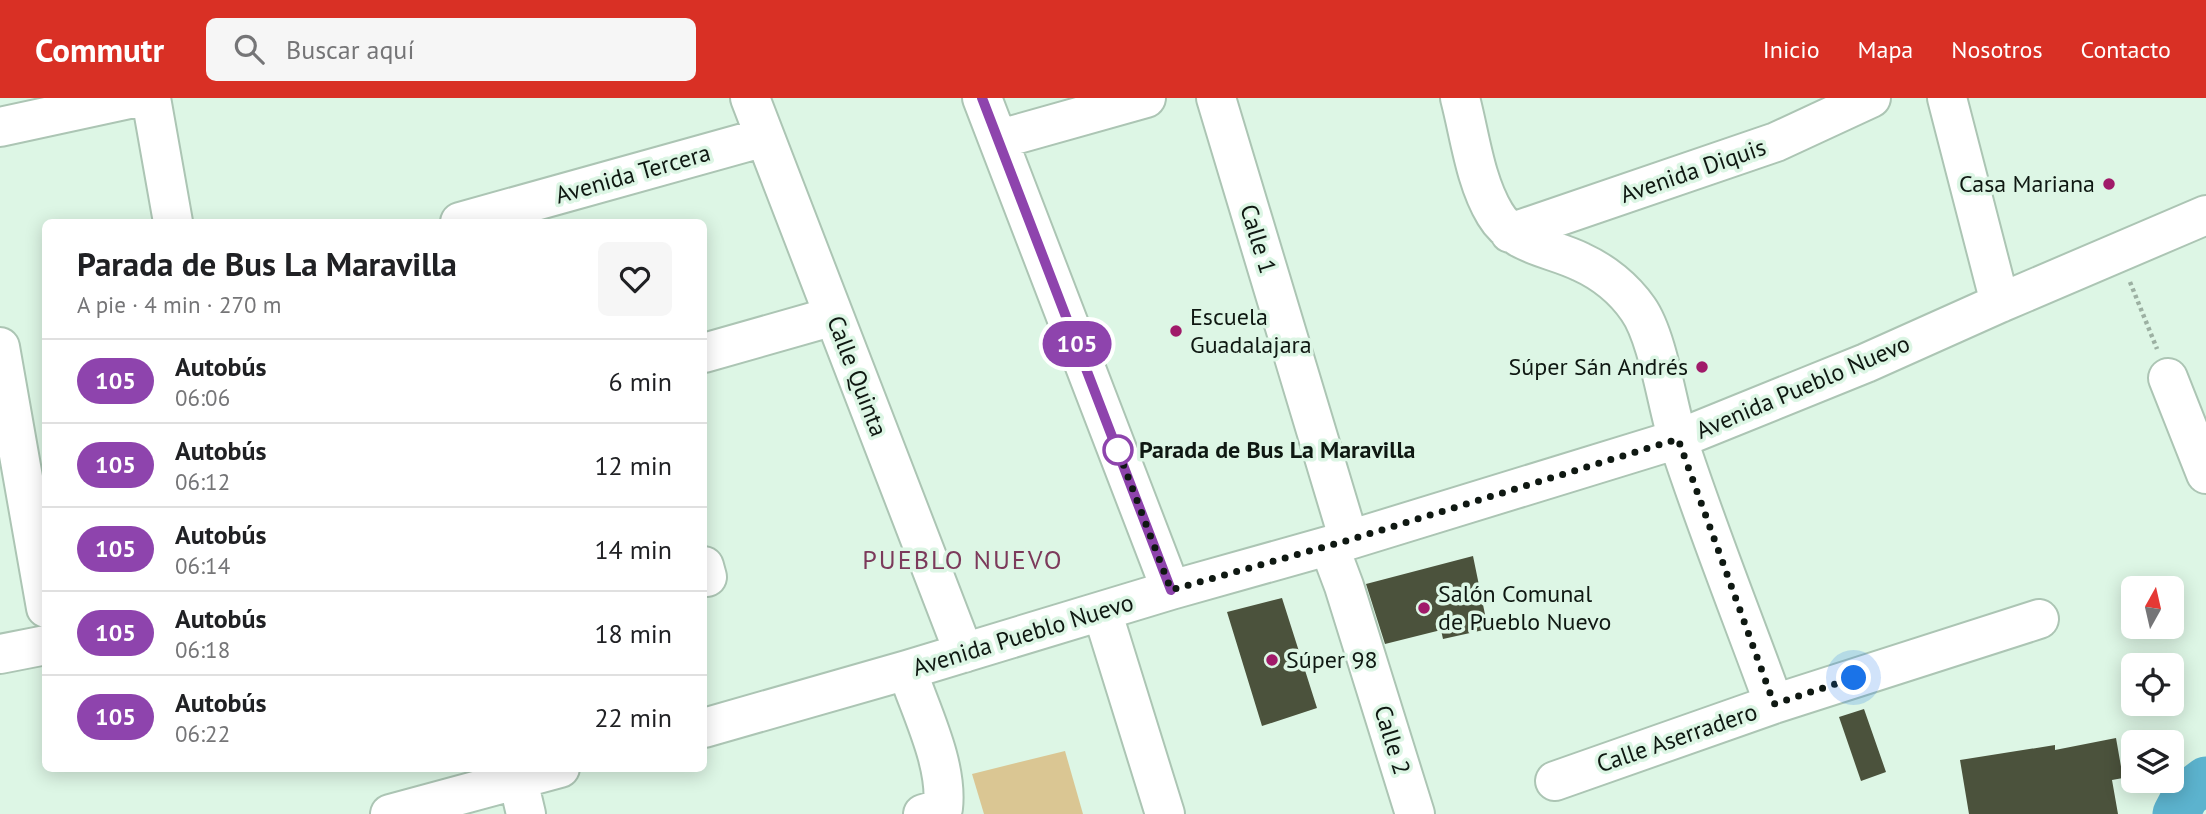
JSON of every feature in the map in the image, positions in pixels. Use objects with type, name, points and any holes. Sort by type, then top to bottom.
[{"type":"street","points":[[0,127],[134,98]]},
{"type":"street","points":[[151,98],[172,219]]},
{"type":"street","name":"Calle Quinta","points":[[750,98],[964,653]]},
{"type":"street","points":[[982,98],[1000,139],[1171,590]]},
{"type":"street","points":[[1000,139],[1146,98]]},
{"type":"street","name":"Calle 1","points":[[1216,98],[1339,543]]},
{"type":"street","points":[[1460,98],[1483,189],[1495,215],[1510,233],[1544,250],[1581,261],[1613,281],[1639,310],[1653,345],[1678,439],[1774,704]]},
{"type":"street","name":"Avenida Diquis","points":[[1510,233],[1776,142],[1871,98]]},
{"type":"street","points":[[1947,98],[2000,303]]},
{"type":"street","name":"Avenida Tercera","points":[[471,219],[765,137]]},
{"type":"street","name":"Avenida Pueblo Nuevo","points":[[707,727],[1339,543],[1678,439],[1866,363],[2206,215]]},
{"type":"street","points":[[707,352],[834,316]]},
{"type":"street","points":[[0,347],[42,585]]},
{"type":"street","points":[[2168,378],[2206,474]]},
{"type":"street","name":"Calle 2","points":[[1339,543],[1344,586],[1415,814]]},
{"type":"street","points":[[1102,611],[1165,814]]},
{"type":"street","name":"Calle Aserradero","points":[[1555,781],[1774,704],[2039,619]]},
{"type":"street","points":[[0,654],[42,646]]},
{"type":"street","points":[[907,670],[942,770],[943,808],[923,814]]},
{"type":"street","points":[[390,814],[522,797],[555,772]]},
{"type":"path","points":[[2118,252],[2168,378]]},
{"type":"shaded area","points":[[1065,751],[1083,814],[984,814],[972,774]]},
{"type":"building","name":"Salón Comunal de Pueblo Nuevo","points":[[1473,556],[1488,629],[1443,639],[1441,630],[1385,644],[1366,584]]},
{"type":"building","name":"Súper 98","points":[[1282,598],[1317,708],[1262,726],[1227,612]]},
{"type":"building","points":[[1864,709],[1886,772],[1861,781],[1839,717]]},
{"type":"building","points":[[2116,738],[2121,778],[2112,780],[2118,814],[1969,814],[1960,760],[2055,745],[2055,750]]},
{"type":"waterway","points":[[2176,814],[2186,795],[2206,780]]},
{"type":"bus line","name":"105","points":[[982,98],[1000,139],[1171,590]]},
{"type":"place","name":"Casa Mariana","points":[[2109,184]]},
{"type":"place","name":"Escuela Guadalajara","points":[[1176,331]]},
{"type":"place","name":"Súper Sán Andrés","points":[[1702,367]]},
{"type":"place","name":"Parada de Bus La Maravilla","points":[[1118,450]]},
{"type":"place","name":"Salón Comunal de Pueblo Nuevo","points":[[1424,608]]},
{"type":"place","name":"Súper 98","points":[[1272,660]]},
{"type":"district","name":"PUEBLO NUEVO","points":[[963,560]]},
{"type":"route","points":[[1118,450],[1114,440],[1171,590],[1349,540],[1678,439],[1774,704],[1854,678]]}]
